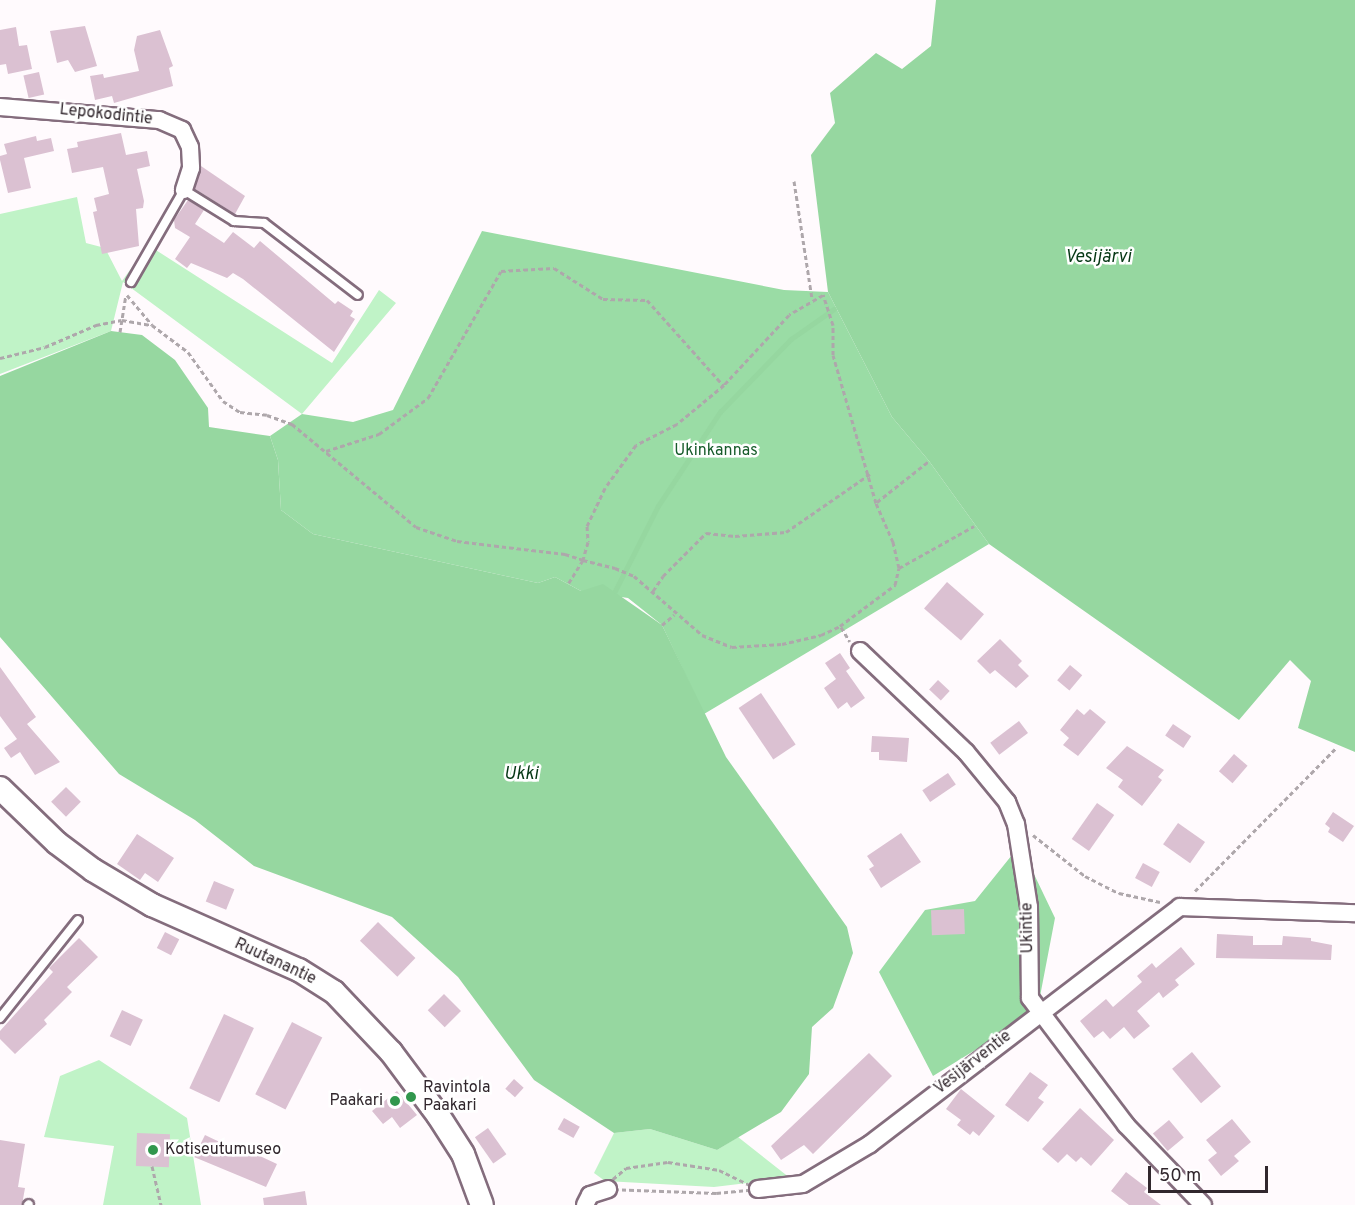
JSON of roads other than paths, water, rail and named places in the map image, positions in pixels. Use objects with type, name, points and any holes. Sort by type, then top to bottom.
[{"type":"main road","name":"Ruutanantie","points":[[0,788],[50,837],[93,870],[152,905],[299,970],[334,992],[378,1036],[438,1115],[463,1154],[482,1205]]},
{"type":"street","name":"Lepokodintie","points":[[0,107],[147,119],[182,130],[190,147],[191,168],[184,190]]},
{"type":"street","name":"Ukintie","points":[[860,651],[966,752],[995,784],[1016,824],[1029,907],[1030,998],[1037,1012],[1126,1125],[1203,1205]]},
{"type":"street","name":"Vesijärventie","points":[[758,1189],[803,1184],[870,1144],[1037,1012],[1180,907],[1355,913]]},
{"type":"street","points":[[585,1205],[590,1195],[608,1189]]},
{"type":"lane","points":[[131,282],[184,190],[234,222],[264,223],[358,295]]},
{"type":"lane","points":[[0,1018],[78,920]]},
{"type":"water","name":"Vesijärvi","points":[[936,0],[1355,0],[1355,752],[1298,728],[1311,681],[1290,660],[1239,720],[989,544],[929,461],[892,417],[828,292],[811,155],[835,123],[830,93],[876,53],[902,69],[931,46]]},
{"type":"water","name":"Ukki","points":[[111,331],[142,335],[175,360],[208,408],[209,427],[270,436],[278,460],[281,510],[313,534],[538,583],[555,577],[581,591],[603,584],[662,625],[726,757],[847,927],[853,953],[833,1008],[812,1027],[809,1074],[781,1112],[717,1150],[650,1129],[614,1133],[534,1080],[458,977],[392,917],[254,866],[195,820],[119,774],[0,637],[0,376]]},
{"type":"waterway","points":[[615,591],[658,506],[720,412],[791,339],[834,309]]},
{"type":"place","name":"Ravintola Paakari","points":[[411,1097]]},
{"type":"place","name":"Paakari","points":[[395,1101]]},
{"type":"place","name":"Kotiseutumuseo","points":[[153,1150]]},
{"type":"park label","name":"Ukinkannas","points":[[716,451]]}]
